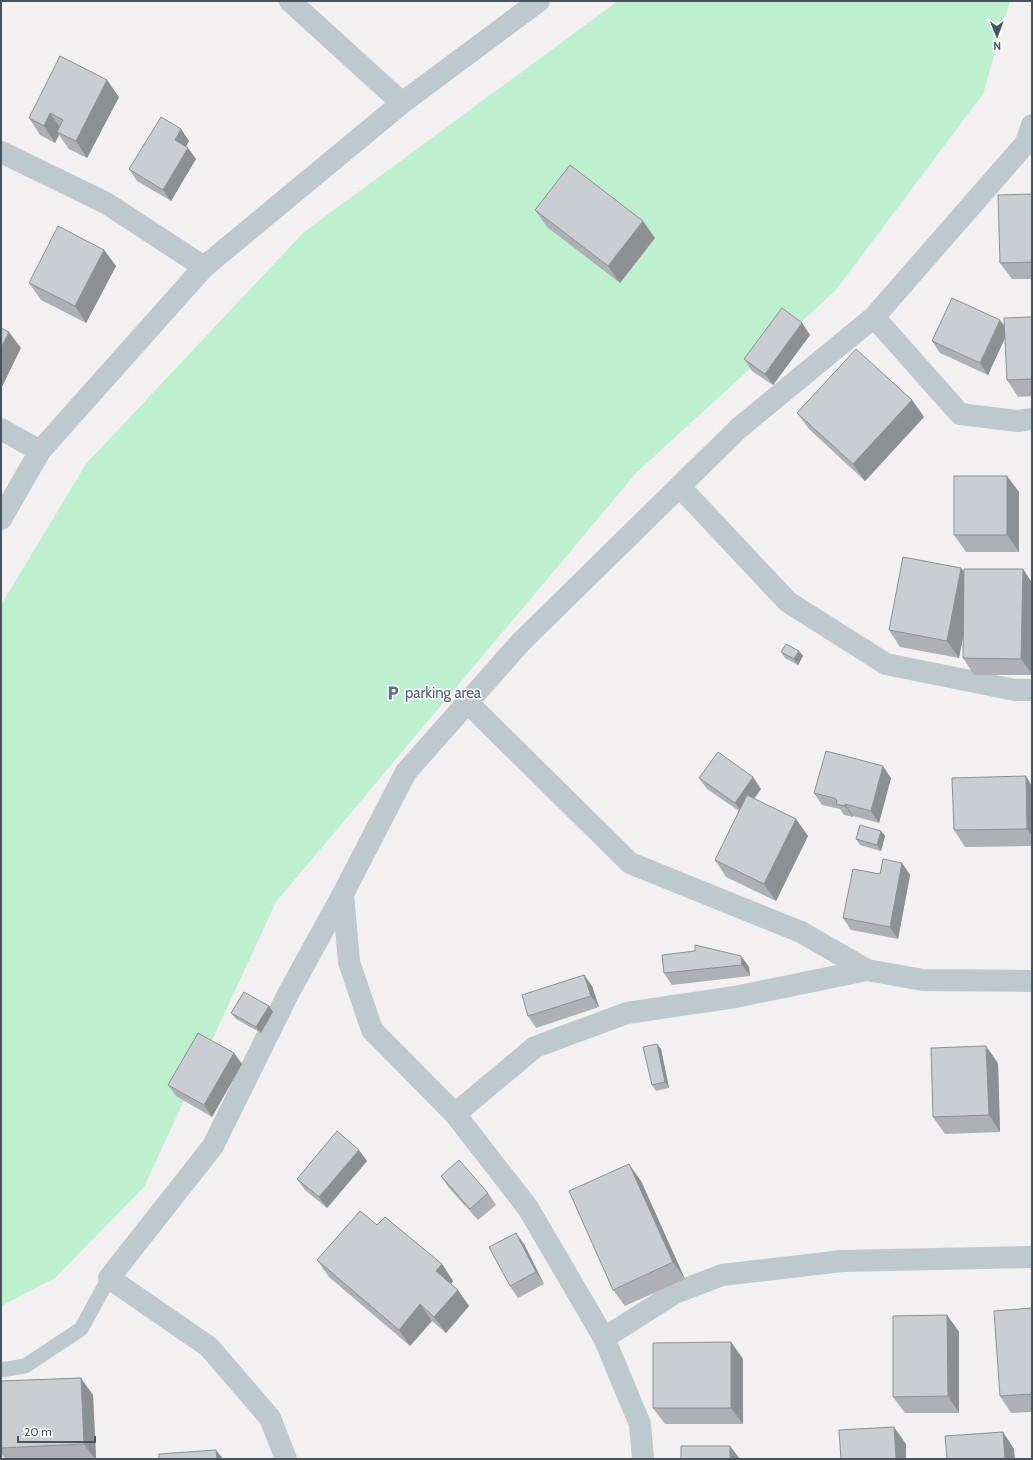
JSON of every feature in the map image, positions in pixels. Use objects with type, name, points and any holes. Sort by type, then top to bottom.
[{"type":"street","points":[[290,1],[402,103]]},
{"type":"street","points":[[1,519],[40,451],[204,267],[402,103],[539,1]]},
{"type":"street","points":[[286,1459],[270,1418],[209,1347],[109,1278],[213,1146],[288,994],[343,894],[406,772],[521,642],[739,428],[874,317],[1030,137]]},
{"type":"street","points":[[1,152],[106,203],[204,267]]},
{"type":"street","points":[[874,317],[960,414],[1018,422],[1032,419]]},
{"type":"street","points":[[1,429],[40,451]]},
{"type":"street","points":[[680,487],[788,602],[886,664],[1015,690],[1032,690]]},
{"type":"street","points":[[467,702],[630,863],[801,932],[867,970],[923,980],[1032,981]]},
{"type":"street","points":[[343,894],[349,962],[372,1030],[455,1114],[528,1208],[604,1338],[640,1424],[643,1459]]},
{"type":"street","points":[[455,1114],[535,1047],[628,1013],[735,997],[867,970]]},
{"type":"street","points":[[604,1338],[675,1293],[722,1275],[842,1262],[1032,1257]]},
{"type":"lane","points":[[1,1370],[25,1366],[81,1329],[109,1278]]},
{"type":"green space","points":[[618,1],[1010,1],[983,94],[835,291],[637,472],[276,902],[144,1187],[55,1278],[1,1306],[1,605],[86,464],[304,232]]},
{"type":"building","points":[[60,56],[107,80],[76,141],[57,132],[63,120],[50,113],[44,126],[29,118]]},
{"type":"building","points":[[161,117],[181,129],[175,140],[188,148],[163,190],[129,169]]},
{"type":"building","points":[[570,165],[643,221],[608,266],[535,210]]},
{"type":"building","points":[[1032,194],[1032,262],[1000,263],[998,195]]},
{"type":"building","points":[[58,226],[104,250],[75,306],[29,283]]},
{"type":"building","points":[[952,298],[1000,320],[980,363],[932,341]]},
{"type":"building","points":[[782,308],[802,323],[765,374],[744,359]]},
{"type":"building","points":[[1032,317],[1032,379],[1007,380],[1004,318]]},
{"type":"building","points":[[1,328],[9,332],[1,348]]},
{"type":"building","points":[[856,349],[912,400],[853,464],[797,413]]},
{"type":"building","points":[[954,476],[1007,476],[1007,535],[954,535]]},
{"type":"building","points":[[903,557],[961,568],[947,641],[889,630]]},
{"type":"building","points":[[964,569],[1023,569],[1021,659],[963,658]]},
{"type":"building","points":[[786,644],[799,651],[794,659],[781,652]]},
{"type":"building","points":[[826,751],[883,766],[871,811],[845,804],[845,806],[836,804],[837,800],[834,798],[814,793]]},
{"type":"building","points":[[718,752],[753,777],[735,803],[699,778]]},
{"type":"building","points":[[1026,776],[1027,829],[954,830],[952,778]]},
{"type":"building","points":[[747,795],[796,819],[764,884],[715,860]]},
{"type":"building","points":[[860,825],[881,831],[877,845],[856,839]]},
{"type":"building","points":[[883,859],[902,863],[890,927],[843,918],[853,869],[880,874]]},
{"type":"building","points":[[695,945],[741,956],[742,965],[664,973],[662,955],[695,951]]},
{"type":"building","points":[[584,975],[591,996],[528,1016],[522,995]]},
{"type":"building","points":[[244,992],[269,1006],[256,1027],[231,1013]]},
{"type":"building","points":[[198,1033],[234,1053],[204,1105],[168,1085]]},
{"type":"building","points":[[657,1044],[665,1082],[652,1085],[643,1047]]},
{"type":"building","points":[[986,1046],[989,1115],[933,1117],[931,1048]]},
{"type":"building","points":[[337,1131],[359,1150],[319,1197],[297,1179]]},
{"type":"building","points":[[459,1160],[488,1193],[470,1209],[441,1176]]},
{"type":"building","points":[[629,1164],[673,1262],[613,1290],[569,1191]]},
{"type":"building","points":[[360,1211],[377,1225],[385,1217],[442,1264],[436,1271],[458,1290],[434,1317],[420,1304],[399,1330],[317,1260]]},
{"type":"building","points":[[516,1233],[536,1272],[510,1286],[489,1247]]},
{"type":"building","points":[[1032,1308],[1032,1394],[1000,1396],[994,1311]]},
{"type":"building","points":[[947,1315],[948,1396],[893,1397],[893,1316]]},
{"type":"building","points":[[731,1342],[731,1408],[653,1408],[653,1343]]},
{"type":"building","points":[[81,1378],[84,1444],[1,1448],[1,1381]]},
{"type":"building","points":[[894,1427],[896,1459],[841,1459],[839,1430]]},
{"type":"building","points":[[1003,1432],[1005,1459],[947,1459],[945,1436]]},
{"type":"building","points":[[681,1446],[730,1446],[730,1459],[681,1459]]},
{"type":"building","points":[[216,1450],[217,1459],[159,1459],[159,1454]]},
{"type":"place","name":"parking area","points":[[393,693]]}]
